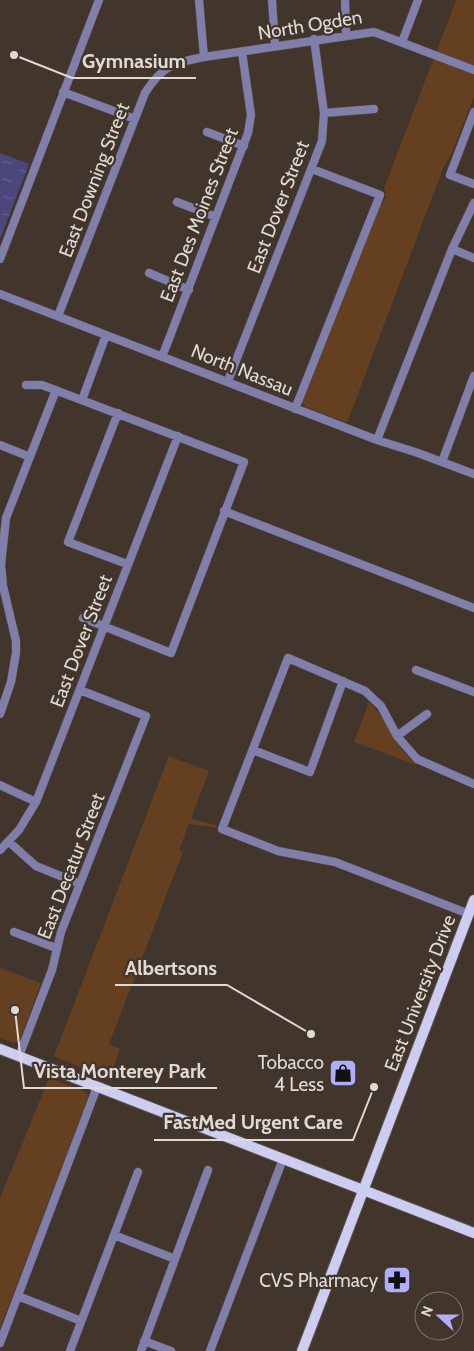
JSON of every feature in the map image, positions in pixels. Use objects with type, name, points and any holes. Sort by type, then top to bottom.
[{"type":"main road","name":"East University Drive","points":[[302,1351],[474,900]]},
{"type":"main road","points":[[0,1049],[474,1233]]},
{"type":"street","points":[[0,259],[99,0]]},
{"type":"street","points":[[199,0],[204,57]]},
{"type":"street","points":[[272,0],[275,45]]},
{"type":"street","points":[[345,0],[346,34]]},
{"type":"street","points":[[402,42],[418,0]]},
{"type":"street","name":"North Ogden","points":[[204,57],[346,34],[374,32],[474,70]]},
{"type":"street","name":"East Dover Street","points":[[228,381],[322,141],[324,113],[314,39]]},
{"type":"street","name":"East Des Moines Street","points":[[162,357],[244,146],[251,115],[242,52]]},
{"type":"street","name":"East Downing Street","points":[[58,316],[145,93],[156,76],[179,62],[204,57]]},
{"type":"street","points":[[63,92],[135,119]]},
{"type":"street","points":[[324,113],[374,109]]},
{"type":"street","points":[[474,112],[450,174],[474,184]]},
{"type":"street","points":[[207,132],[244,146]]},
{"type":"street","points":[[295,409],[380,195],[312,169]]},
{"type":"street","points":[[177,202],[216,217]]},
{"type":"street","points":[[377,440],[452,249],[474,203]]},
{"type":"street","points":[[452,249],[474,258]]},
{"type":"street","points":[[149,273],[189,290]]},
{"type":"street","name":"North Nassau","points":[[0,294],[228,381],[295,409],[474,474]]},
{"type":"street","points":[[82,400],[106,335]]},
{"type":"street","points":[[442,462],[474,376]]},
{"type":"street","points":[[26,385],[42,385],[244,462],[171,653],[83,618]]},
{"type":"street","points":[[0,714],[11,682],[16,653],[16,640],[3,586],[1,565],[6,518],[56,390]]},
{"type":"street","points":[[118,413],[68,542],[127,564]]},
{"type":"street","name":"East Dover Street","points":[[0,850],[9,842],[36,802],[178,436]]},
{"type":"street","points":[[0,445],[30,457]]},
{"type":"street","points":[[224,511],[474,608]]},
{"type":"street","points":[[469,914],[335,862],[278,851],[222,830],[288,658],[365,691],[380,706],[397,736],[417,759],[474,784]]},
{"type":"street","points":[[416,670],[474,692]]},
{"type":"street","points":[[253,750],[310,772],[344,681]]},
{"type":"street","name":"East Decatur Street","points":[[19,1056],[52,970],[56,948],[146,716],[80,690]]},
{"type":"street","points":[[397,736],[427,714]]},
{"type":"street","points":[[0,785],[36,802]]},
{"type":"street","points":[[9,842],[36,866],[80,884]]},
{"type":"street","points":[[14,932],[56,948]]},
{"type":"street","points":[[0,1343],[98,1087]]},
{"type":"street","points":[[210,1351],[283,1158]]},
{"type":"street","points":[[140,1351],[208,1170]]},
{"type":"street","points":[[70,1351],[138,1172]]},
{"type":"street","points":[[114,1235],[175,1259]]},
{"type":"street","points":[[18,1296],[81,1321]]},
{"type":"street","points":[[144,1341],[171,1351]]},
{"type":"shaded area","points":[[456,0],[474,0],[474,97],[451,155],[444,166],[347,423],[306,407],[302,403],[376,210],[386,198],[384,188]]},
{"type":"shaded area","points":[[369,702],[382,717],[402,750],[419,766],[354,742]]},
{"type":"shaded area","points":[[169,756],[209,771],[191,819],[216,825],[216,828],[189,824],[179,850],[183,852],[109,1044],[120,1049],[111,1074],[100,1069],[97,1074],[54,1056]]},
{"type":"shaded area","points":[[0,968],[41,983],[20,1040],[15,1043],[0,1038]]},
{"type":"shaded area","points":[[49,1078],[84,1091],[89,1096],[0,1328],[0,1198]]},
{"type":"water","points":[[0,153],[29,164],[0,239]]},
{"type":"place","name":"Gymnasium","points":[[14,55]]},
{"type":"place","name":"Vista Monterey Park","points":[[15,1010]]},
{"type":"place","name":"Albertsons","points":[[311,1034]]},
{"type":"place","name":"Tobacco 4 Less","points":[[343,1073]]},
{"type":"place","name":"FastMed Urgent Care","points":[[374,1087]]},
{"type":"place","name":"CVS Pharmacy","points":[[397,1280]]}]
